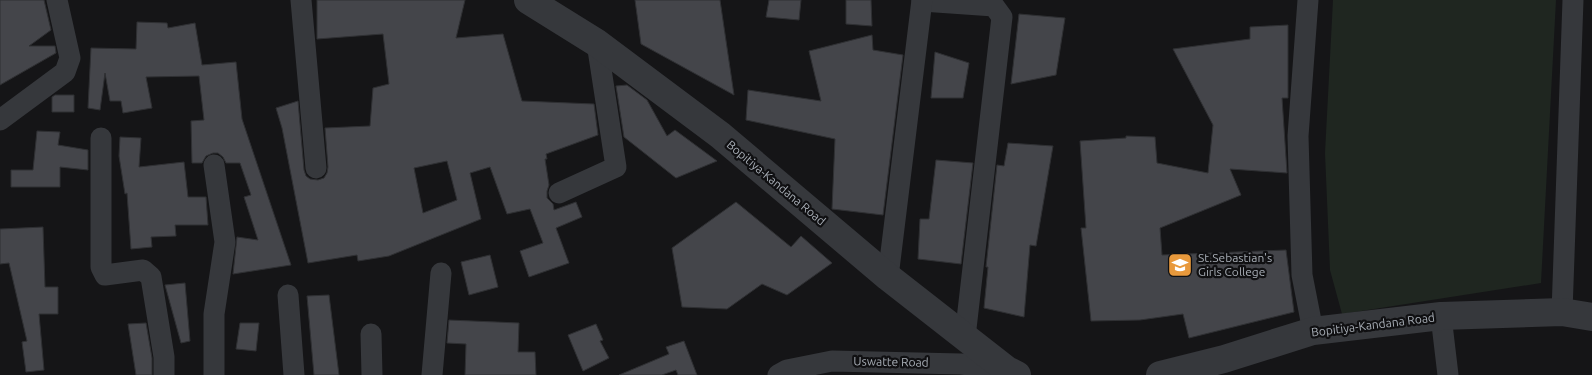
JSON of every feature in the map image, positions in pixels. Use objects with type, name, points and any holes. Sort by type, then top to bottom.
[{"type":"street","points":[[0,120],[65,72],[70,58],[57,0]]},
{"type":"street","points":[[301,0],[316,168]]},
{"type":"street","name":"Bopitiya-Kandana Road","points":[[528,0],[597,43],[720,135],[888,278],[1012,372]]},
{"type":"street","points":[[1308,0],[1298,136],[1302,276],[1313,331]]},
{"type":"street","points":[[1562,312],[1573,0]]},
{"type":"street","points":[[888,278],[922,1],[994,6],[1002,17],[965,337]]},
{"type":"street","points":[[559,193],[616,167],[597,43]]},
{"type":"street","points":[[101,138],[101,267],[105,275],[143,270],[151,277],[164,357],[164,375]]},
{"type":"street","points":[[214,165],[225,242],[214,314],[214,375]]},
{"type":"street","points":[[432,375],[441,273]]},
{"type":"street","points":[[288,295],[294,375]]},
{"type":"street","name":"Bopitiya-Kandana Road","points":[[1160,375],[1224,359],[1313,331],[1441,316],[1562,312],[1592,316]]},
{"type":"street","points":[[1441,316],[1448,375]]},
{"type":"street","points":[[371,334],[372,375]]},
{"type":"street","name":"Uswatte Road","points":[[778,375],[787,370],[960,364],[1012,372]]},
{"type":"shaded area","points":[[1333,0],[1556,0],[1541,283],[1342,314],[1330,270],[1325,153]]},
{"type":"building","points":[[0,0],[44,0],[51,30],[29,46],[55,46],[56,53],[0,85]]},
{"type":"building","points":[[317,0],[465,0],[456,38],[503,34],[522,101],[594,104],[598,135],[546,154],[547,159],[545,159],[549,185],[547,198],[553,204],[554,210],[576,202],[582,217],[556,228],[569,263],[529,277],[520,251],[543,243],[530,209],[507,214],[490,167],[470,173],[481,219],[389,256],[358,261],[357,255],[308,263],[282,128],[276,108],[298,101],[304,170],[306,176],[310,179],[318,180],[324,178],[328,167],[325,128],[370,126],[373,88],[389,84],[383,34],[317,39]],"holes":[[[447,161],[457,200],[423,213],[414,168]]]},
{"type":"building","points":[[635,0],[720,0],[734,95],[641,44]]},
{"type":"building","points":[[769,0],[801,0],[799,20],[766,17]]},
{"type":"building","points":[[846,0],[871,0],[872,26],[846,24]]},
{"type":"building","points":[[1019,14],[1065,18],[1056,75],[1011,84]]},
{"type":"building","points":[[137,22],[167,23],[168,28],[195,23],[202,65],[236,62],[242,119],[291,265],[233,274],[237,237],[258,240],[244,197],[251,195],[240,163],[226,163],[218,153],[213,153],[206,156],[202,163],[192,163],[191,121],[204,120],[199,76],[146,77],[152,108],[123,113],[121,101],[110,101],[105,73],[100,110],[88,108],[91,48],[136,49]]},
{"type":"building","points":[[1288,25],[1288,98],[1282,98],[1287,173],[1230,169],[1241,195],[1160,228],[1162,255],[1286,250],[1294,312],[1189,338],[1183,314],[1140,320],[1091,321],[1081,228],[1086,228],[1080,141],[1126,138],[1126,136],[1155,137],[1157,163],[1208,173],[1213,125],[1173,49],[1250,39],[1250,27]]},
{"type":"building","points":[[872,35],[873,50],[903,55],[883,215],[832,209],[835,139],[746,120],[748,90],[821,101],[809,51]]},
{"type":"building","points":[[935,52],[969,63],[963,98],[931,98]]},
{"type":"building","points":[[627,85],[647,100],[667,136],[675,130],[717,161],[676,178],[624,137],[616,86]]},
{"type":"building","points":[[55,95],[74,95],[74,112],[52,112],[52,97]]},
{"type":"building","points":[[37,131],[60,132],[58,145],[88,150],[88,170],[60,167],[60,187],[11,187],[11,170],[33,170]]},
{"type":"building","points":[[120,137],[141,138],[139,167],[184,162],[188,197],[206,197],[208,225],[175,225],[176,236],[151,237],[152,247],[131,249],[127,193],[125,194],[119,156]]},
{"type":"building","points":[[1008,143],[1053,146],[1036,246],[1030,245],[1024,317],[984,308],[988,267],[986,267],[997,165],[1004,166]]},
{"type":"building","points":[[936,160],[973,163],[961,264],[918,259],[920,219],[929,219]]},
{"type":"building","points":[[736,202],[791,247],[801,236],[832,263],[787,295],[762,284],[727,309],[682,307],[672,248]]},
{"type":"building","points":[[43,227],[45,287],[58,287],[58,314],[39,314],[44,370],[26,372],[22,342],[27,341],[9,263],[0,264],[0,229]]},
{"type":"building","points":[[490,255],[498,287],[469,295],[461,262]]},
{"type":"building","points":[[185,283],[190,341],[181,343],[165,285]]},
{"type":"building","points":[[329,295],[339,375],[314,375],[307,296]]},
{"type":"building","points":[[449,320],[519,323],[518,352],[535,352],[536,375],[465,375],[466,344],[447,343]]},
{"type":"building","points":[[146,323],[152,358],[152,375],[136,375],[128,324]]},
{"type":"building","points":[[240,323],[259,323],[256,351],[236,349]]},
{"type":"building","points":[[596,324],[603,340],[600,341],[609,358],[583,371],[568,335]]},
{"type":"building","points":[[684,341],[697,375],[678,375],[676,370],[662,375],[619,375],[669,354],[666,347]]},
{"type":"place","name":"St.Sebastian's Girls College","points":[[1180,265]]}]
